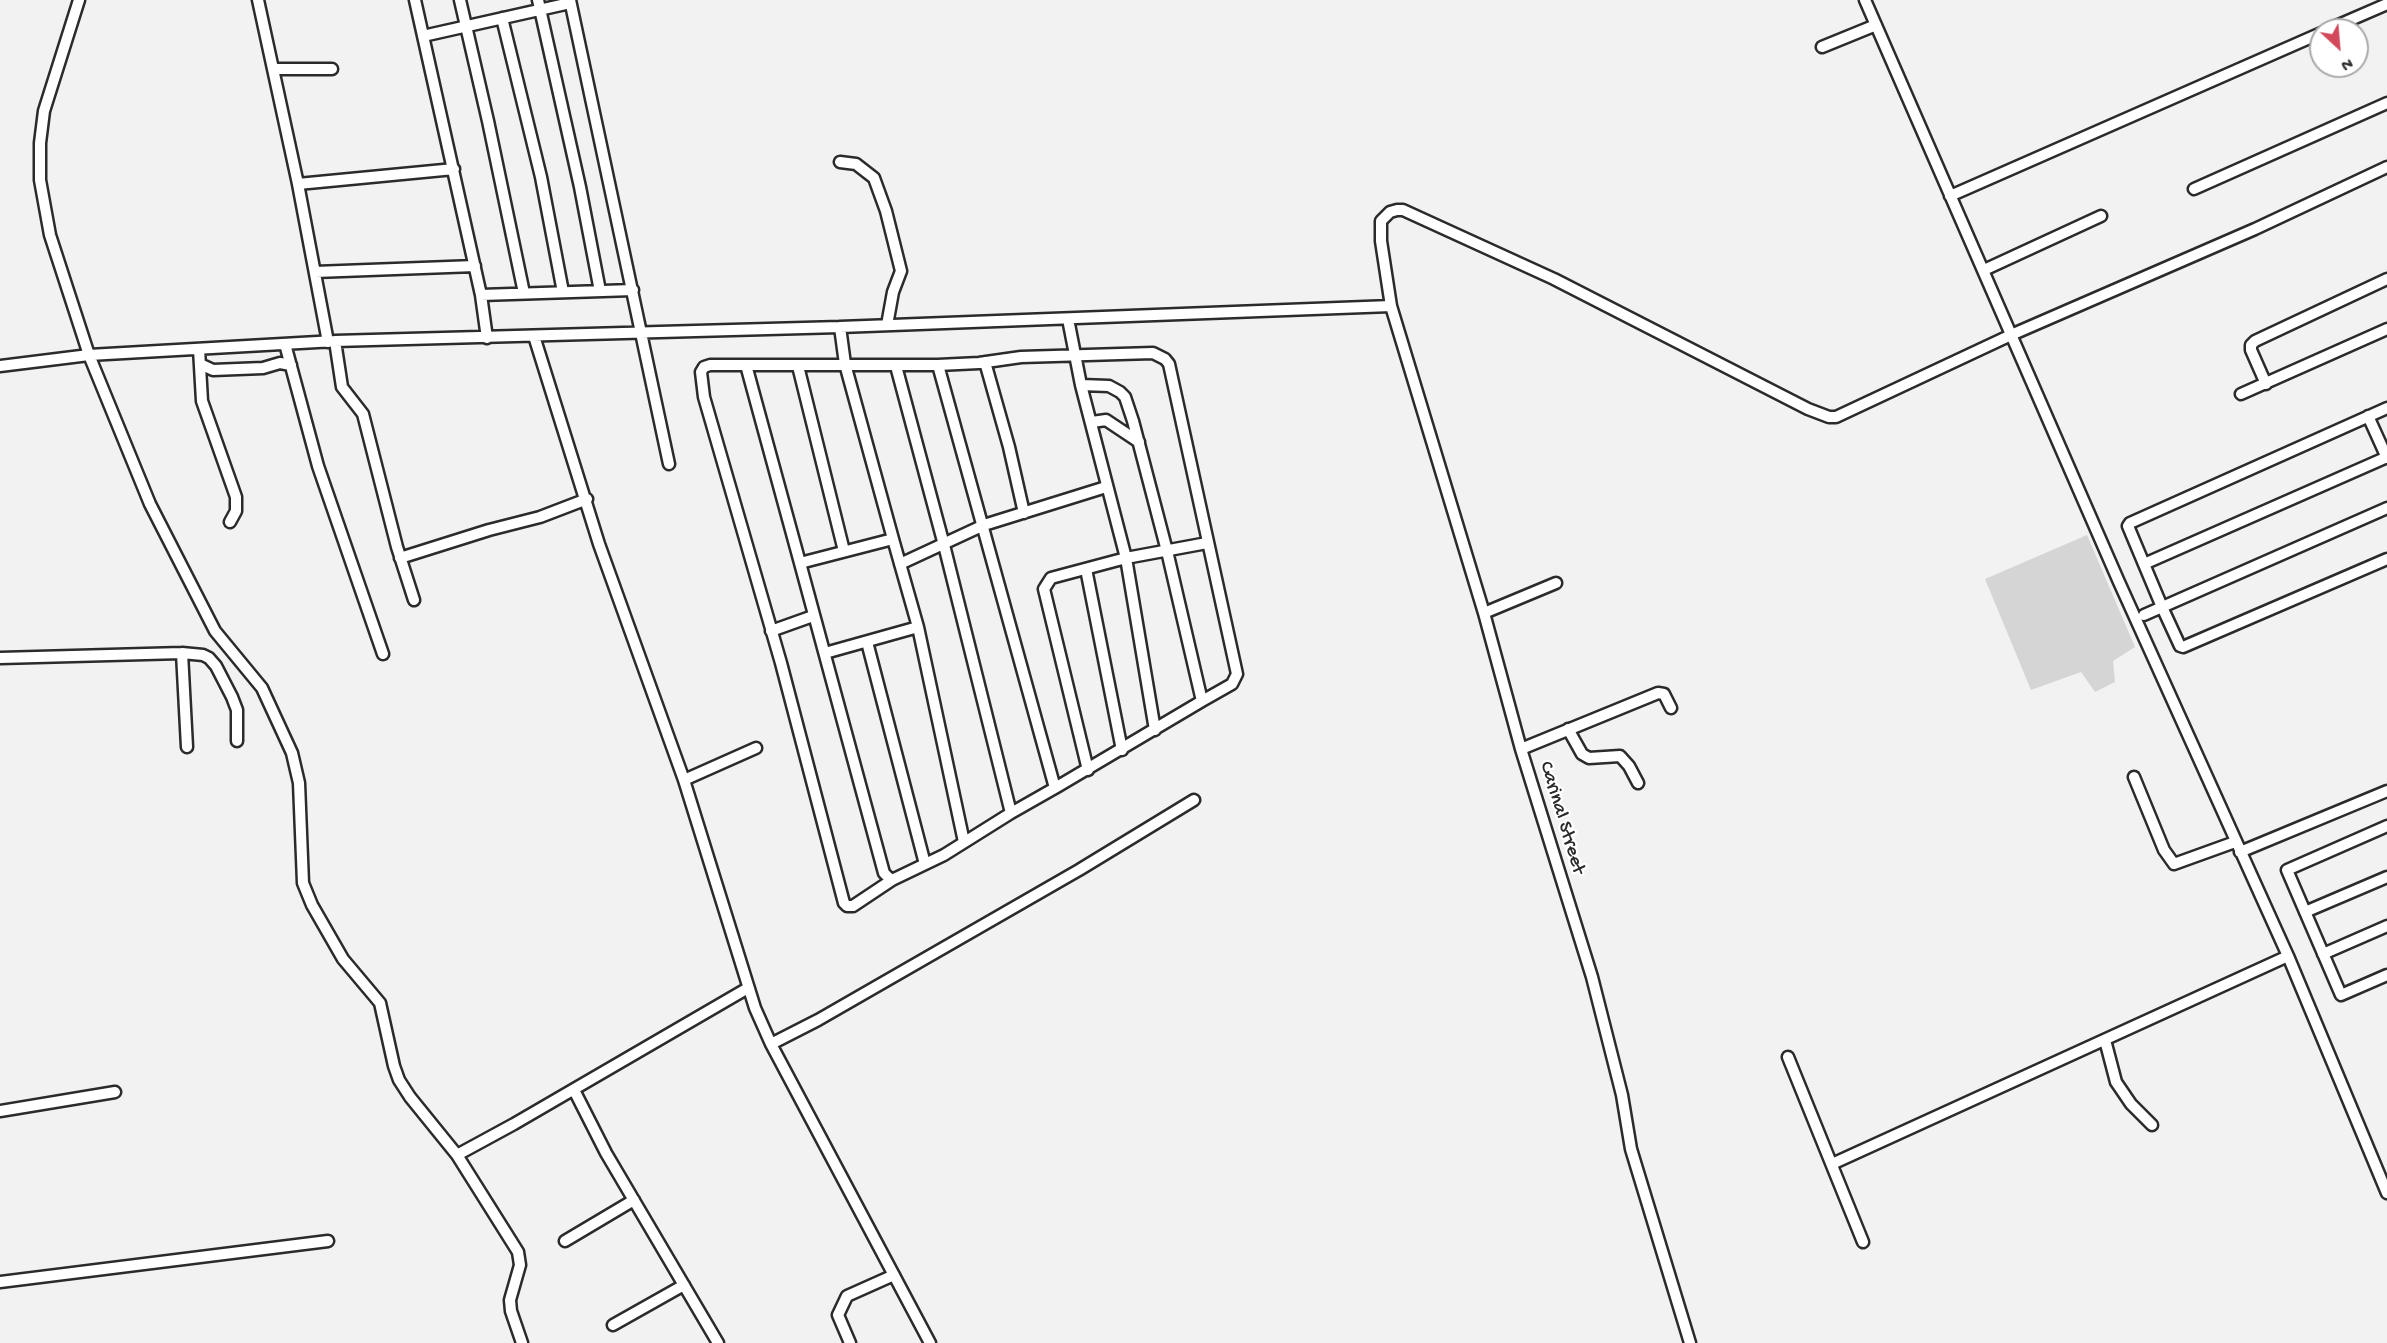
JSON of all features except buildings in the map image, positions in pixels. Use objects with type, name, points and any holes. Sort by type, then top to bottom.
[{"type":"street","points":[[79,0],[44,111],[40,142],[40,180],[50,236],[89,355],[150,504],[215,631],[262,688],[292,753],[299,783],[303,883],[312,905],[343,959],[380,1003],[399,1080],[429,1122],[457,1155],[518,1252],[520,1265],[510,1300],[511,1311],[522,1343]]},
{"type":"street","points":[[258,0],[315,272],[342,387],[363,414],[400,558],[414,600]]},
{"type":"street","points":[[415,0],[475,266],[487,338]]},
{"type":"street","points":[[460,0],[524,293]]},
{"type":"street","points":[[1865,0],[2072,477],[2288,956],[2387,1193]]},
{"type":"street","points":[[423,36],[502,18],[539,4],[570,1],[669,464]]},
{"type":"street","points":[[539,4],[580,187],[600,291]]},
{"type":"street","points":[[2355,18],[2387,4]]},
{"type":"street","points":[[502,18],[541,177],[562,292]]},
{"type":"street","points":[[1822,48],[1876,25]]},
{"type":"street","points":[[1950,196],[2309,38]]},
{"type":"street","points":[[273,69],[332,69]]},
{"type":"street","points":[[2194,189],[2387,103]]},
{"type":"street","points":[[840,162],[856,164],[874,178],[886,211],[901,271],[893,292],[887,325]]},
{"type":"street","points":[[2012,335],[2255,229],[2387,167]]},
{"type":"street","points":[[298,184],[454,169]]},
{"type":"street","name":"Carinal Street","points":[[1690,1343],[1631,1149],[1622,1095],[1592,977],[1521,749],[1484,613],[1391,306],[1381,241],[1381,221],[1390,212],[1403,210],[1554,279],[1808,409],[1829,417],[1836,417],[2012,335]]},
{"type":"street","points":[[1984,270],[2101,216]]},
{"type":"street","points":[[315,272],[475,266]]},
{"type":"street","points":[[2266,384],[2251,350],[2251,345],[2255,340],[2387,279]]},
{"type":"street","points":[[481,295],[633,290]]},
{"type":"street","points":[[0,366],[89,355],[331,341],[840,327],[1391,306]]},
{"type":"street","points":[[1068,319],[1081,384],[1126,558],[1155,730]]},
{"type":"street","points":[[840,327],[845,364],[918,627],[964,842]]},
{"type":"street","points":[[2241,394],[2387,329]]},
{"type":"street","points":[[534,336],[587,499],[599,544],[684,780],[748,987],[771,1044],[930,1343]]},
{"type":"street","points":[[285,344],[318,466],[383,654]]},
{"type":"street","points":[[200,349],[202,401],[237,497],[236,511],[230,522]]},
{"type":"street","points":[[1153,353],[1161,356],[1169,364],[1237,674],[1232,684],[1122,750],[964,842],[892,880],[853,906],[847,906],[843,903],[771,631],[704,397],[701,372],[704,367],[710,365],[896,366],[985,362],[996,359],[1153,353]]},
{"type":"street","points":[[985,362],[1009,447],[1024,513]]},
{"type":"street","points":[[200,364],[213,370],[263,368],[280,363],[291,365]]},
{"type":"street","points":[[746,365],[884,873],[892,880]]},
{"type":"street","points":[[938,365],[1055,788]]},
{"type":"street","points":[[798,366],[844,551]]},
{"type":"street","points":[[896,366],[944,545],[1011,813]]},
{"type":"street","points":[[1081,384],[1101,384],[1120,392],[1125,397],[1167,551],[1202,701]]},
{"type":"street","points":[[2387,408],[2130,523],[2129,530],[2180,646],[2187,647],[2387,559]]},
{"type":"street","points":[[2144,564],[2387,457],[2368,416]]},
{"type":"street","points":[[1092,422],[1106,420],[1139,442]]},
{"type":"street","points":[[900,564],[984,525],[1106,487]]},
{"type":"street","points":[[400,558],[549,514],[587,499]]},
{"type":"street","points":[[2144,615],[2387,508]]},
{"type":"street","points":[[800,562],[892,539]]},
{"type":"street","points":[[1088,770],[1044,589],[1051,578],[1126,558],[1207,543]]},
{"type":"street","points":[[1086,569],[1122,750]]},
{"type":"street","points":[[1484,613],[1556,584]]},
{"type":"street","points":[[771,631],[813,616]]},
{"type":"street","points":[[825,653],[918,627]]},
{"type":"street","points":[[867,642],[925,864]]},
{"type":"street","points":[[182,653],[187,747]]},
{"type":"street","points":[[0,658],[203,654],[216,666],[237,710],[237,741]]},
{"type":"street","points":[[1521,749],[1658,693],[1664,694],[1671,708]]},
{"type":"street","points":[[1568,729],[1582,754],[1589,758],[1620,756],[1629,766],[1638,783]]},
{"type":"street","points":[[684,780],[756,748]]},
{"type":"street","points":[[2134,777],[2164,850],[2174,864],[2238,847],[2387,791]]},
{"type":"street","points":[[771,1044],[818,1020],[1078,870],[1194,800]]},
{"type":"street","points":[[2387,826],[2287,870],[2341,995],[2387,975]]},
{"type":"street","points":[[2305,912],[2387,877]]},
{"type":"street","points":[[2323,954],[2387,926]]},
{"type":"street","points":[[1832,1164],[2288,956]]},
{"type":"street","points":[[457,1155],[574,1090],[748,987]]},
{"type":"street","points":[[2105,1040],[2111,1067],[2123,1094],[2152,1125]]},
{"type":"street","points":[[1788,1058],[1863,1242]]},
{"type":"street","points":[[574,1090],[634,1200],[718,1343]]},
{"type":"street","points":[[0,1111],[115,1092]]},
{"type":"street","points":[[565,1241],[634,1200]]},
{"type":"street","points":[[0,1282],[328,1241]]},
{"type":"street","points":[[850,1343],[838,1316],[847,1296],[894,1275]]},
{"type":"street","points":[[613,1325],[684,1285]]},
{"type":"shaded area","points":[[2087,535],[2135,647],[2113,661],[2115,682],[2095,692],[2081,672],[2031,690],[1985,579]]}]
